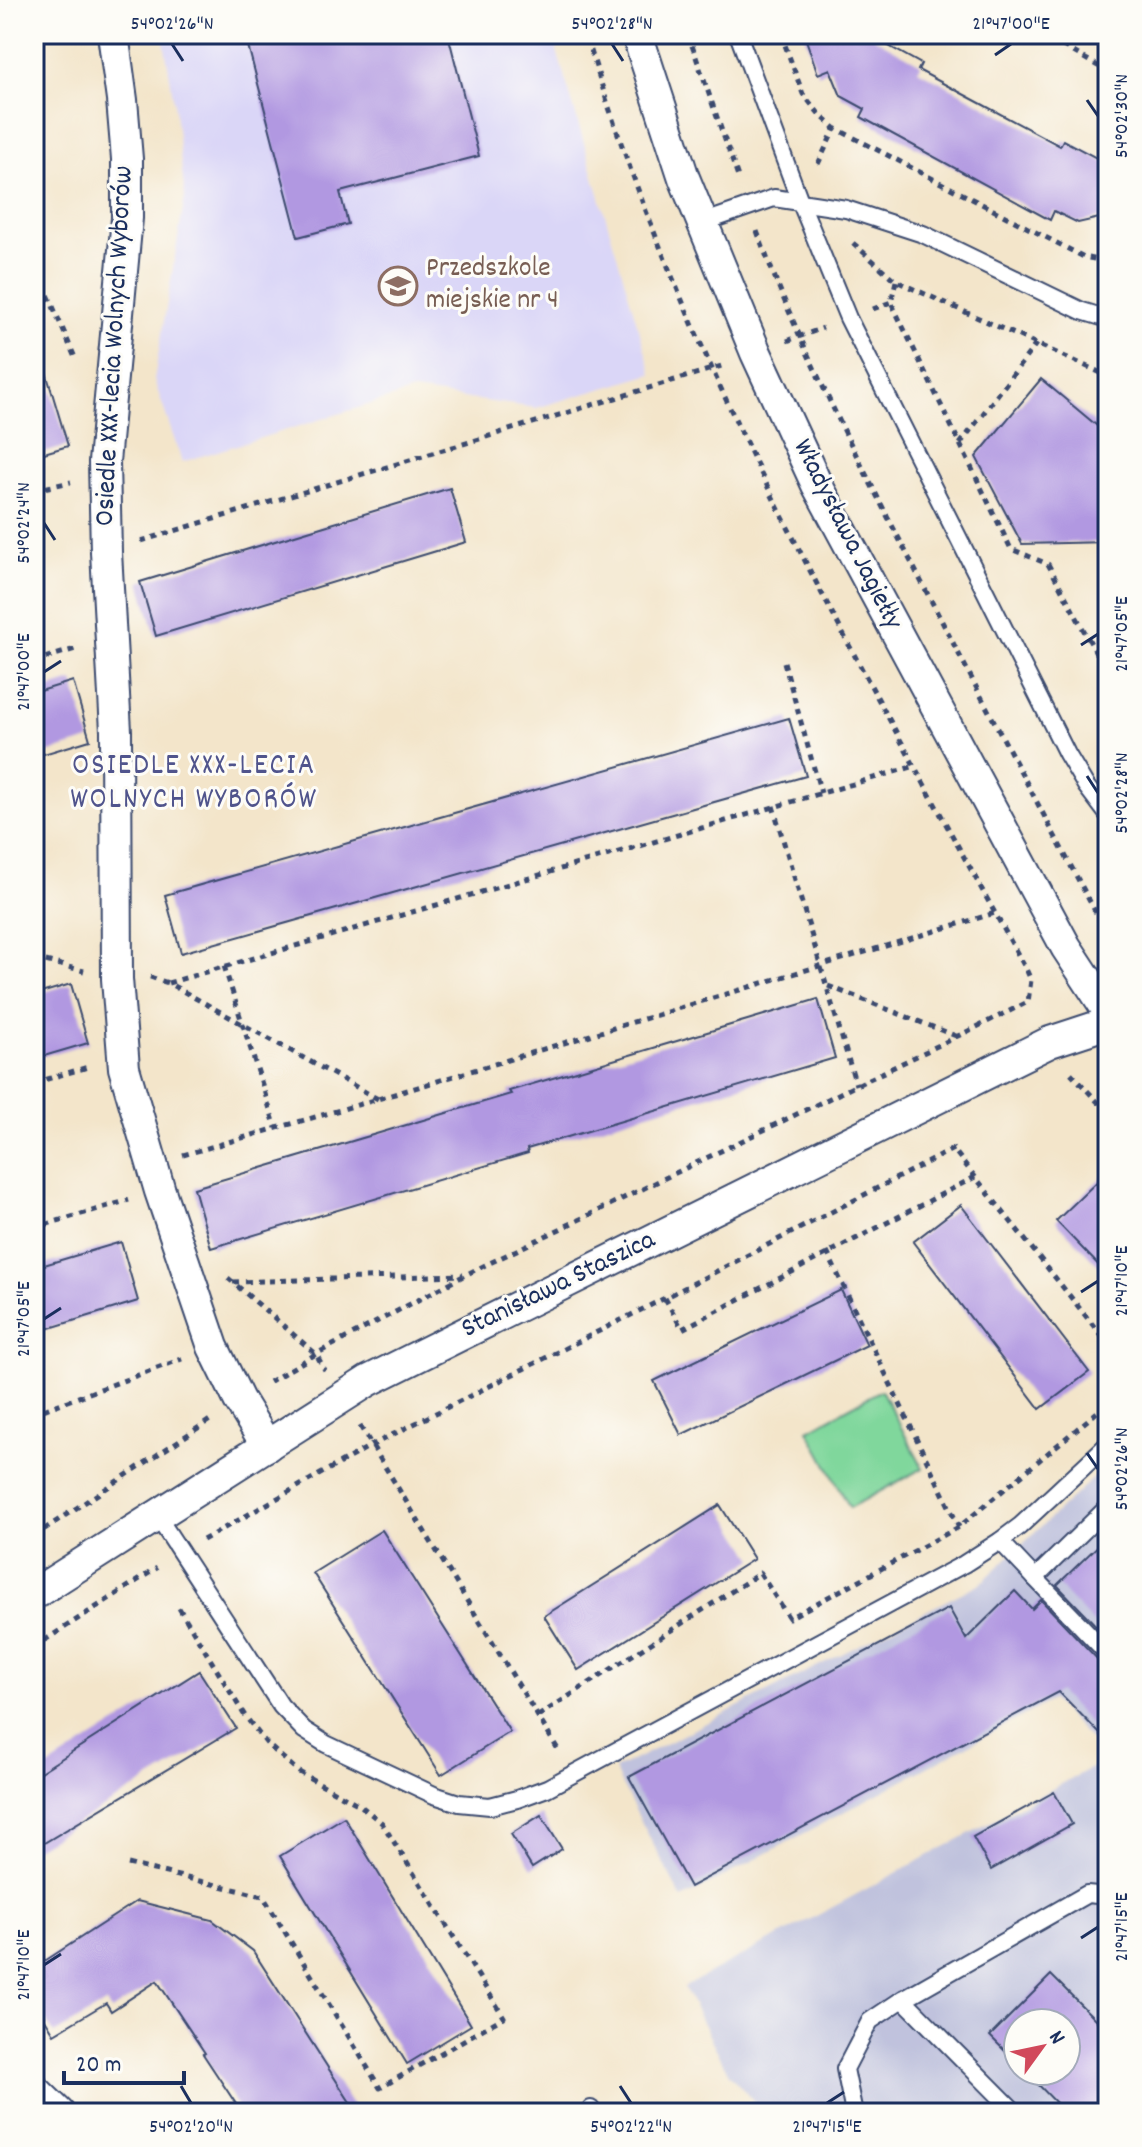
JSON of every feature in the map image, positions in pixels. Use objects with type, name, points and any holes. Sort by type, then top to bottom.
[{"type":"street","name":"Osiedle XXX-lecia Wolnych Wyborów","points":[[113,34],[126,145],[127,218],[104,462],[116,731],[117,979],[124,1068],[139,1125],[213,1347],[239,1400],[267,1446]]},
{"type":"street","name":"Władysława Jagiełły","points":[[637,34],[684,178],[756,353],[817,485],[1066,947],[1108,1011]]},
{"type":"street","name":"Stanisława Staszica","points":[[34,1594],[368,1381],[1050,1042],[1108,1023]]},
{"type":"street","points":[[34,2089],[59,2113]]},
{"type":"lane","points":[[738,34],[800,201],[848,318],[1067,754],[1108,815]]},
{"type":"lane","points":[[702,223],[774,198],[846,209],[923,234],[1082,311],[1108,319]]},
{"type":"lane","points":[[157,1516],[281,1706],[304,1730],[326,1744],[434,1795],[459,1803],[490,1806],[547,1788],[964,1564],[1020,1526],[1108,1444]]},
{"type":"lane","points":[[1035,1578],[1108,1507]]},
{"type":"lane","points":[[1000,1541],[1108,1654]]},
{"type":"lane","points":[[854,2113],[845,2069],[870,2021],[1087,1894],[1108,1896]]},
{"type":"lane","points":[[903,1999],[1016,2113]]},
{"type":"path","points":[[34,1536],[239,1400],[316,1354],[465,1275],[1028,1002],[1031,980],[814,579],[711,370],[643,202],[586,34]]},
{"type":"path","points":[[688,34],[749,208],[800,337],[855,453],[993,722],[1108,931]]},
{"type":"path","points":[[781,34],[803,94],[835,128],[1084,257],[1108,258]]},
{"type":"path","points":[[1042,34],[1098,66],[1108,63]]},
{"type":"path","points":[[846,237],[896,281],[1108,376]]},
{"type":"path","points":[[34,262],[37,276],[76,357],[77,372]]},
{"type":"path","points":[[896,281],[891,302],[1011,549],[1048,564],[1106,665],[1108,675]]},
{"type":"path","points":[[106,552],[711,370],[891,302]]},
{"type":"path","points":[[960,444],[1036,344]]},
{"type":"path","points":[[34,490],[80,480]]},
{"type":"path","points":[[784,662],[821,793]]},
{"type":"path","points":[[378,1099],[168,983],[915,766]]},
{"type":"path","points":[[773,806],[856,1085]]},
{"type":"path","points":[[34,1228],[276,1128],[995,913]]},
{"type":"path","points":[[1103,926],[1108,918]]},
{"type":"path","points":[[34,958],[117,979]]},
{"type":"path","points":[[224,966],[276,1128]]},
{"type":"path","points":[[827,985],[958,1036]]},
{"type":"path","points":[[34,1083],[123,1056]]},
{"type":"path","points":[[34,1647],[181,1553],[372,1445],[953,1149],[1108,1344]]},
{"type":"path","points":[[665,1298],[682,1329],[975,1177]]},
{"type":"path","points":[[827,1252],[959,1527]]},
{"type":"path","points":[[221,1272],[316,1354],[573,1774]]},
{"type":"path","points":[[232,1282],[465,1275]]},
{"type":"path","points":[[34,1417],[43,1410],[213,1347]]},
{"type":"path","points":[[538,1716],[760,1573],[789,1618],[959,1527],[1108,1403]]},
{"type":"path","points":[[128,1864],[263,1896],[380,2088],[504,2017],[382,1823],[361,1806],[299,1772],[267,1744],[245,1716],[172,1596]]},
{"type":"shaded area","name":"Przedszkole miejskie nr 4","points":[[163,34],[552,34],[652,374],[536,408],[413,391],[182,462],[154,380],[185,197]]},
{"type":"shaded area","points":[[1108,1464],[1108,1758],[1052,1700],[682,1899],[614,1770],[981,1583]]},
{"type":"shaded area","points":[[1108,1759],[1108,2113],[765,2113],[729,2074],[684,1987]]},
{"type":"green space","points":[[881,1390],[923,1468],[850,1508],[808,1430]]},
{"type":"building","points":[[245,34],[448,34],[479,156],[340,192],[348,224],[298,237]]},
{"type":"building","points":[[804,34],[867,34],[921,64],[918,70],[1060,146],[1063,140],[1108,164],[1108,216],[1078,223],[1054,211],[1050,220],[861,117],[865,109],[841,96],[830,69],[818,74]]},
{"type":"building","points":[[42,359],[68,446],[34,456],[34,360]]},
{"type":"building","points":[[1041,379],[1108,435],[1108,542],[1022,544],[976,457]]},
{"type":"building","points":[[450,488],[466,542],[156,636],[140,582]]},
{"type":"building","points":[[73,681],[90,740],[34,757],[34,693]]},
{"type":"building","points":[[789,718],[806,776],[181,953],[165,895]]},
{"type":"building","points":[[71,984],[88,1043],[34,1059],[34,995]]},
{"type":"building","points":[[818,999],[835,1058],[527,1149],[528,1153],[211,1248],[194,1188]]},
{"type":"building","points":[[1108,1171],[1108,1275],[1056,1221]]},
{"type":"building","points":[[961,1205],[1089,1372],[1040,1409],[913,1242]]},
{"type":"building","points":[[121,1242],[138,1301],[34,1333],[34,1268]]},
{"type":"building","points":[[841,1290],[867,1345],[681,1435],[654,1381]]},
{"type":"building","points":[[720,1505],[754,1559],[578,1670],[544,1616]]},
{"type":"building","points":[[382,1530],[510,1732],[441,1775],[313,1573]]},
{"type":"building","points":[[1108,1536],[1108,1638],[1057,1585]]},
{"type":"building","points":[[1015,1591],[1032,1609],[1041,1600],[1100,1662],[1108,1665],[1108,1742],[1059,1692],[690,1887],[629,1777],[949,1608],[966,1639]]},
{"type":"building","points":[[199,1671],[236,1728],[34,1849],[34,1776]]},
{"type":"building","points":[[1054,1792],[1072,1824],[991,1870],[973,1837]]},
{"type":"building","points":[[541,1815],[562,1849],[532,1868],[511,1834]]},
{"type":"building","points":[[344,1817],[471,2025],[407,2064],[280,1856]]},
{"type":"building","points":[[137,1901],[212,1920],[253,1951],[357,2113],[242,2113],[157,1981],[111,2011],[106,2003],[54,2034],[34,2001],[34,1968]]},
{"type":"building","points":[[1051,1975],[1108,2032],[1108,2113],[1066,2113],[1041,2087],[1082,2087],[1082,2007],[1019,2007]]},
{"type":"building","points":[[1002,2024],[1002,2048],[990,2036]]},
{"type":"place","name":"Przedszkole miejskie nr 4","points":[[398,286]]},
{"type":"district","name":"OSIEDLE XXX-LECIA WOLNYCH WYBORÓW","points":[[194,784]]}]
